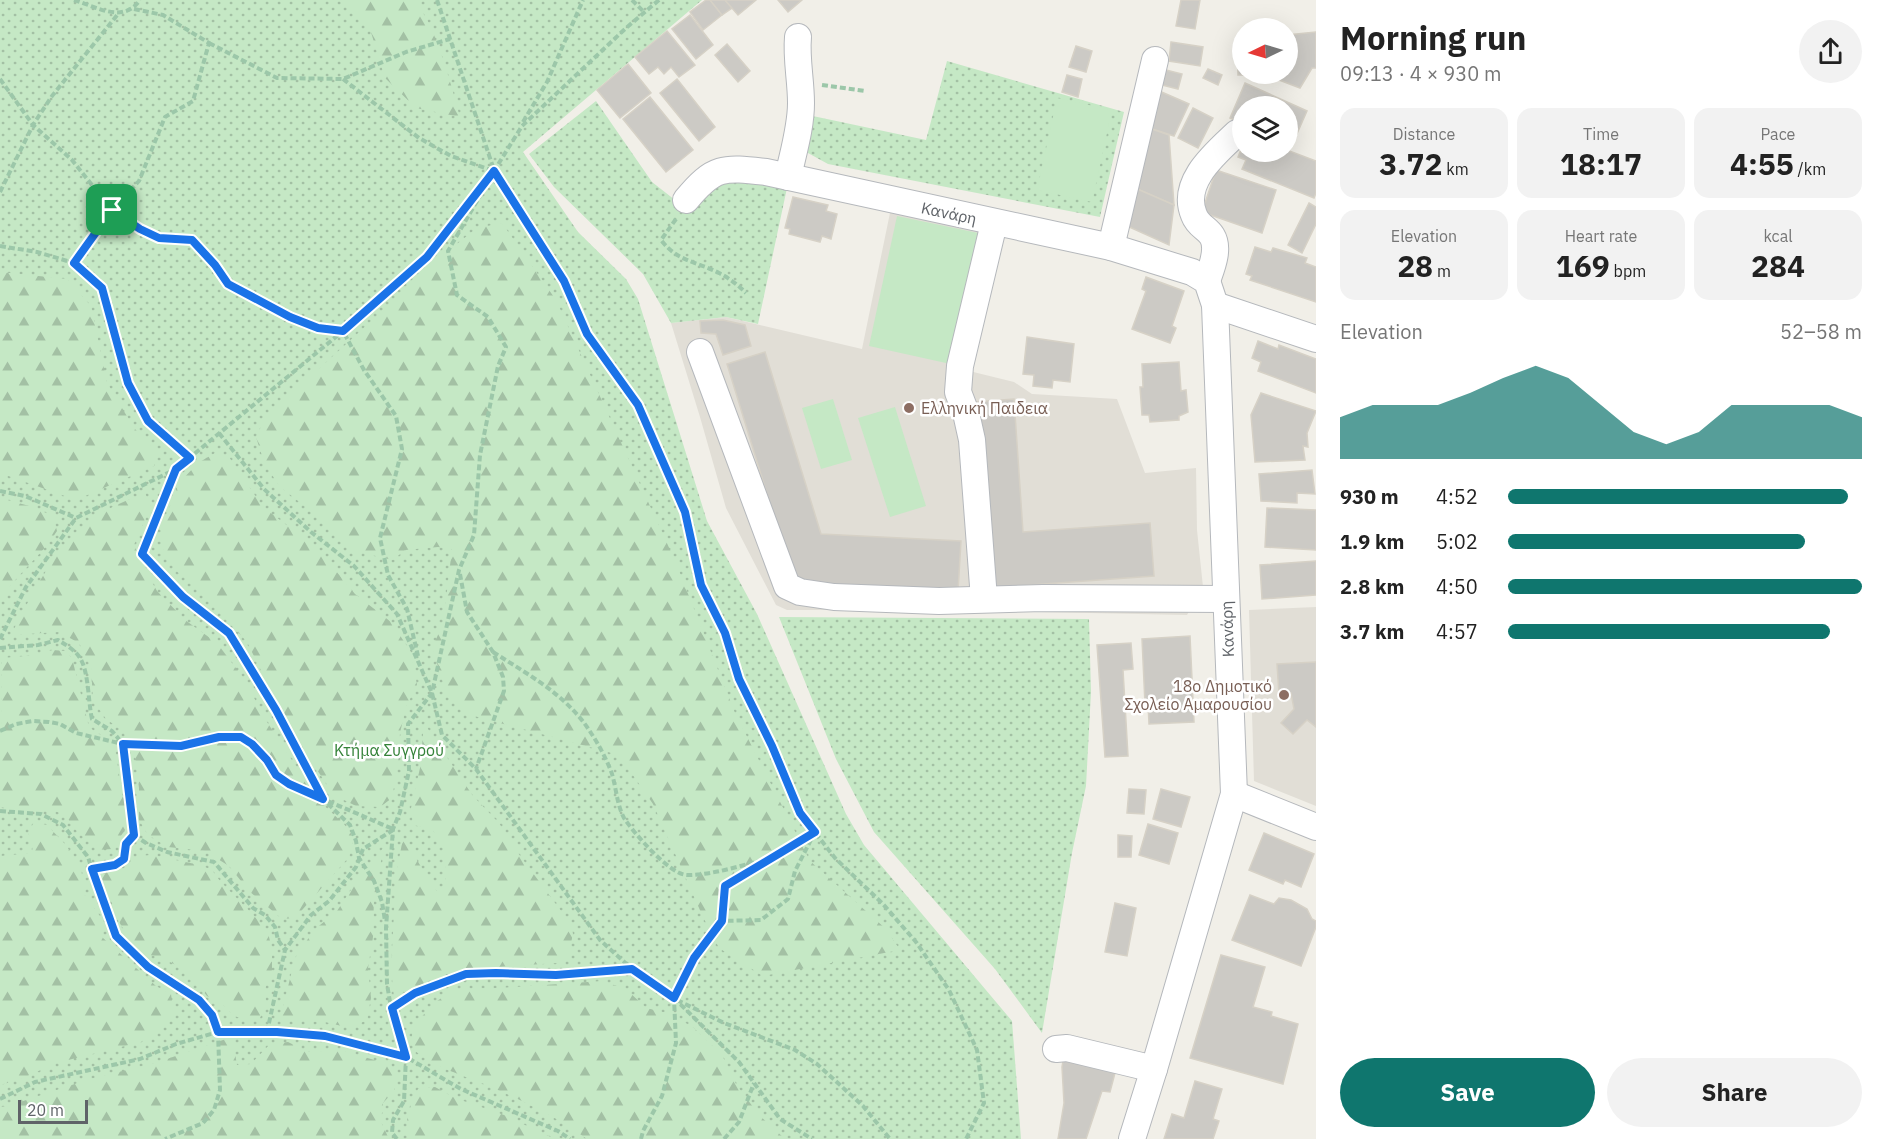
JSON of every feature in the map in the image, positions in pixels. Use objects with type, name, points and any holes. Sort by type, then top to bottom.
[{"type":"street","points":[[788,177],[800,120],[801,88],[796,51],[798,37]]},
{"type":"street","points":[[1111,247],[1155,60]]},
{"type":"street","points":[[1232,138],[1198,175],[1191,194],[1193,213],[1199,225],[1212,236],[1215,250],[1211,293],[1316,339]]},
{"type":"street","name":"Κανάρη","points":[[686,200],[701,181],[712,173],[748,170],[788,177],[1111,247],[1192,272],[1211,293],[1234,794],[1132,1139]]},
{"type":"street","points":[[984,600],[972,440],[958,392],[960,366],[994,222]]},
{"type":"street","points":[[700,352],[787,586],[800,592],[834,597],[939,601],[1226,599]]},
{"type":"street","points":[[1234,794],[1316,826]]},
{"type":"street","points":[[1056,1049],[1067,1048],[1154,1069]]},
{"type":"path","points":[[74,0],[118,14]]},
{"type":"path","points":[[134,9],[140,0]]},
{"type":"path","points":[[437,0],[494,171],[564,281],[587,334],[638,405],[685,512],[701,585],[725,633],[739,679],[772,746],[800,813],[835,858],[883,904],[916,942],[949,990],[977,1050],[984,1103],[966,1139]]},
{"type":"path","points":[[397,1139],[392,1132],[393,1120],[404,1101],[406,1057],[387,984],[386,928],[393,829],[400,812],[409,771],[408,724],[432,693],[459,570],[474,535],[480,455],[498,366],[506,347],[488,317],[457,295],[448,251],[547,82],[583,0]]},
{"type":"path","points":[[632,0],[644,12]]},
{"type":"path","points":[[0,639],[26,587],[76,518],[176,469],[343,331],[427,257],[494,171],[522,126],[659,0]]},
{"type":"path","points":[[0,192],[33,125],[52,96],[118,14],[134,9],[163,15],[209,43],[277,78],[343,79],[406,52],[450,39]]},
{"type":"path","points":[[74,263],[112,210],[139,181],[165,117],[193,101],[209,43]]},
{"type":"path","points":[[343,79],[419,138],[451,156],[494,171]]},
{"type":"path","points":[[0,80],[33,125],[72,160],[112,210],[140,229],[159,238],[192,240],[215,265],[228,284],[290,317],[318,328],[343,331]]},
{"type":"path","points":[[801,88],[823,85],[865,91]]},
{"type":"path","points":[[661,240],[670,251],[682,259],[717,272],[746,293]]},
{"type":"path","points":[[0,246],[37,252],[74,263],[102,288],[128,383],[148,421],[190,458]]},
{"type":"path","points":[[343,331],[364,370],[396,416],[402,449],[380,538],[388,575],[407,609],[420,664]]},
{"type":"path","points":[[219,433],[264,489],[311,532],[354,566],[398,614],[432,693],[442,735],[476,770],[600,940],[632,969],[674,998],[724,1023],[795,1050],[817,1064],[864,1106],[890,1139]]},
{"type":"path","points":[[176,469],[142,554],[183,597],[229,633],[276,710],[323,799],[350,825],[359,858],[374,881],[382,902],[386,928]]},
{"type":"path","points":[[0,491],[25,496],[76,518]]},
{"type":"path","points":[[459,570],[467,612],[493,652],[503,677],[504,691],[476,770]]},
{"type":"path","points":[[0,648],[38,645],[58,640],[71,648],[81,659],[92,720],[112,731],[123,744],[134,835],[126,844],[124,859],[115,865],[92,869]]},
{"type":"path","points":[[493,652],[556,693],[579,717],[591,733],[611,771],[623,816],[670,867],[685,875],[718,871],[770,858]]},
{"type":"path","points":[[0,731],[16,724],[33,721],[60,724],[76,733],[123,744],[181,746],[219,737],[241,737],[252,744],[267,760],[276,775],[289,784],[393,829]]},
{"type":"path","points":[[0,811],[41,814],[63,825],[88,857],[116,936],[148,967],[199,1000],[212,1015],[218,1032],[220,1090],[214,1110],[202,1123],[165,1139]]},
{"type":"path","points":[[267,1032],[285,950],[311,915],[329,901],[356,867],[363,849],[393,829]]},
{"type":"path","points":[[641,1139],[662,1096],[676,1043],[674,998],[694,958],[722,921],[725,886],[815,832]]},
{"type":"path","points":[[722,921],[761,920],[788,898],[795,871],[815,832]]},
{"type":"path","points":[[134,835],[167,852],[214,862],[253,908],[266,915],[275,927],[278,940],[285,950]]},
{"type":"path","points":[[392,1008],[415,993],[466,974],[556,975],[632,969]]},
{"type":"path","points":[[674,998],[739,1062],[780,1119],[812,1139]]},
{"type":"path","points":[[0,1099],[35,1082],[131,1061],[176,1044],[218,1032],[267,1032],[325,1036],[406,1057],[461,1089],[558,1131],[570,1139]]},
{"type":"path","points":[[724,1139],[739,1122],[754,1083]]},
{"type":"shaded area","name":"Ελληνική Παιδεια","points":[[891,208],[988,231],[957,368],[1014,382],[1032,394],[1117,399],[1145,473],[1196,468],[1197,530],[1203,587],[1187,615],[946,610],[787,610],[776,605],[726,508],[671,323],[726,317],[862,349]]},
{"type":"shaded area","name":"18ο Δημοτικό Σχολείο Αμαρουσίου","points":[[1316,607],[1316,806],[1254,781],[1249,610]]},
{"type":"green space","name":"Κτήμα Συγγρού","points":[[0,0],[702,0],[523,152],[578,232],[626,279],[638,299],[707,521],[757,614],[846,814],[864,845],[1012,1021],[1021,1139],[0,1139]]},
{"type":"green space","points":[[344,0],[409,0],[417,5],[433,33],[460,117],[416,108],[385,78],[370,29]]},
{"type":"green space","points":[[947,61],[1124,112],[1100,217],[828,164],[808,153],[806,144],[808,115],[926,140]]},
{"type":"green space","points":[[1057,98],[1112,110],[1092,202],[1037,190]]},
{"type":"green space","points":[[596,101],[652,182],[675,200],[713,168],[787,188],[758,324],[726,317],[671,323],[643,274],[554,187],[529,154]]},
{"type":"green space","points":[[897,216],[983,234],[955,365],[869,346]]},
{"type":"green space","points":[[502,223],[556,300],[676,563],[735,713],[810,861],[886,929],[900,950],[763,976],[719,948],[653,804],[619,755],[463,713],[446,691],[432,648],[443,624],[452,549],[438,547],[405,550],[393,560],[354,551],[321,519],[279,486],[264,462],[256,437],[265,418],[448,251],[477,228]]},
{"type":"green space","points":[[0,272],[67,279],[91,306],[107,383],[134,428],[156,451],[154,466],[76,500],[0,473]]},
{"type":"green space","points":[[833,399],[852,460],[821,469],[802,408]]},
{"type":"green space","points":[[895,407],[926,506],[890,517],[858,418]]},
{"type":"green space","points":[[215,453],[229,457],[263,507],[326,559],[355,594],[391,622],[411,652],[417,685],[406,707],[400,733],[398,765],[392,798],[380,807],[356,806],[334,795],[282,713],[247,642],[199,589],[175,570],[163,549],[162,527],[179,483],[198,463]]},
{"type":"green space","points":[[145,493],[151,506],[134,545],[157,591],[185,620],[217,643],[244,679],[267,722],[318,800],[344,824],[354,838],[349,857],[295,918],[282,919],[249,891],[229,866],[205,851],[168,847],[148,835],[139,820],[139,788],[135,755],[123,731],[106,719],[93,700],[91,667],[79,643],[59,632],[11,635],[44,574],[76,532],[101,513]]},
{"type":"green space","points":[[0,498],[33,507],[53,516],[57,531],[0,601]]},
{"type":"green space","points":[[779,617],[1089,619],[1091,692],[1086,786],[1072,853],[1042,1033],[995,969],[874,832],[836,759]]},
{"type":"green space","points":[[53,650],[65,651],[72,658],[89,727],[108,738],[115,748],[122,793],[128,811],[127,827],[112,849],[97,850],[75,829],[65,815],[50,809],[0,807],[2,658]]},
{"type":"green space","points":[[424,723],[473,796],[499,823],[564,915],[573,933],[569,954],[557,963],[479,968],[442,975],[394,997],[391,969],[396,875],[403,838],[440,895],[446,878],[444,847],[432,829],[413,825],[411,808],[420,768]]},
{"type":"green space","points":[[34,822],[47,825],[81,866],[84,894],[100,916],[103,938],[156,986],[171,994],[174,1018],[141,1042],[56,1063],[21,1079],[0,1085],[0,856],[32,853],[33,842],[28,833]]},
{"type":"green space","points":[[384,847],[374,895],[373,937],[368,968],[371,998],[367,1020],[350,1028],[325,1022],[280,1020],[295,958],[314,930],[337,911],[362,873]]},
{"type":"green space","points":[[151,855],[200,865],[212,870],[268,933],[272,949],[272,970],[265,989],[266,1005],[260,1018],[247,1020],[234,1016],[223,1005],[207,996],[180,967],[160,957],[142,954],[132,943],[116,917],[102,878],[105,872],[127,867],[137,856]]},
{"type":"green space","points":[[602,981],[626,989],[646,1008],[671,1014],[694,1028],[722,1055],[737,1086],[760,1116],[785,1139],[587,1139],[540,1110],[440,1066],[414,1050],[412,1035],[418,1021],[433,1004],[454,989]]},
{"type":"green space","points":[[226,1039],[234,1047],[237,1065],[251,1064],[270,1044],[288,1042],[308,1052],[341,1050],[391,1065],[397,1075],[394,1091],[383,1103],[381,1122],[389,1139],[0,1139],[0,1107],[90,1079],[155,1063]]},
{"type":"green space","points":[[435,1087],[455,1098],[504,1115],[555,1139],[410,1139],[407,1120],[418,1089]]},
{"type":"building","points":[[706,0],[710,0],[722,15],[703,30],[690,12]]},
{"type":"building","points":[[710,0],[725,0],[732,8],[722,15]]},
{"type":"building","points":[[725,0],[756,0],[738,15]]},
{"type":"building","points":[[778,0],[802,0],[788,12]]},
{"type":"building","points":[[1181,0],[1200,0],[1195,29],[1176,26]]},
{"type":"building","points":[[690,15],[713,45],[696,59],[672,29]]},
{"type":"building","points":[[667,31],[695,65],[679,77],[671,67],[664,74],[658,67],[649,74],[635,57]]},
{"type":"building","points":[[1316,32],[1316,68],[1312,68],[1300,88],[1290,84],[1298,84],[1298,34]]},
{"type":"building","points":[[1171,42],[1203,47],[1200,66],[1169,61]]},
{"type":"building","points":[[727,44],[750,71],[738,82],[715,55]]},
{"type":"building","points":[[1076,46],[1092,51],[1086,72],[1069,67]]},
{"type":"building","points":[[628,64],[651,93],[620,118],[597,90]]},
{"type":"building","points":[[1162,69],[1182,74],[1178,89],[1158,84]]},
{"type":"building","points":[[1208,69],[1222,75],[1218,85],[1203,78]]},
{"type":"building","points":[[1067,75],[1082,79],[1078,97],[1062,92]]},
{"type":"building","points":[[677,79],[715,127],[699,141],[660,93]]},
{"type":"building","points":[[1245,84],[1247,84],[1274,96],[1239,96]]},
{"type":"building","points":[[1157,90],[1189,104],[1174,136],[1149,128]]},
{"type":"building","points":[[650,97],[693,150],[666,172],[623,119]]},
{"type":"building","points":[[1298,107],[1307,111],[1298,131]]},
{"type":"building","points":[[1193,108],[1213,118],[1198,148],[1178,138]]},
{"type":"building","points":[[1149,128],[1169,135],[1174,205],[1135,188]]},
{"type":"building","points":[[1298,154],[1316,161],[1316,193],[1314,198],[1242,169],[1245,162],[1298,162]]},
{"type":"building","points":[[1216,170],[1276,190],[1262,233],[1202,212]]},
{"type":"building","points":[[1135,188],[1174,205],[1169,245],[1125,225]]},
{"type":"building","points":[[793,197],[828,205],[826,211],[837,214],[831,239],[822,236],[820,242],[789,234],[790,229],[785,228]]},
{"type":"building","points":[[1309,203],[1316,207],[1316,224],[1302,253],[1288,245]]},
{"type":"building","points":[[1255,247],[1271,252],[1273,248],[1307,258],[1305,263],[1316,267],[1316,302],[1250,280],[1252,276],[1246,274]]},
{"type":"building","points":[[1146,277],[1184,291],[1172,326],[1176,328],[1170,343],[1132,329],[1146,291],[1142,289]]},
{"type":"building","points":[[723,320],[745,325],[751,346],[723,355],[716,334],[701,333],[700,321]]},
{"type":"building","points":[[1027,337],[1074,344],[1070,382],[1053,380],[1052,388],[1033,386],[1034,375],[1023,374]]},
{"type":"building","points":[[1258,341],[1278,349],[1279,345],[1316,359],[1316,393],[1258,371],[1261,362],[1252,358]]},
{"type":"building","points":[[765,352],[821,534],[961,541],[958,591],[794,582],[727,364]]},
{"type":"building","points":[[1179,362],[1181,391],[1186,390],[1188,412],[1179,416],[1179,420],[1150,422],[1149,415],[1142,415],[1140,387],[1143,387],[1142,364]]},
{"type":"building","points":[[1261,393],[1316,411],[1307,433],[1308,447],[1303,446],[1305,460],[1255,462],[1251,415]]},
{"type":"building","points":[[1014,399],[1023,532],[1150,523],[1154,576],[987,588],[974,402]]},
{"type":"building","points":[[1312,470],[1315,494],[1297,493],[1297,503],[1261,501],[1259,474]]},
{"type":"building","points":[[1267,508],[1316,510],[1316,550],[1265,547]]},
{"type":"building","points":[[1316,561],[1316,595],[1262,599],[1260,565]]},
{"type":"building","points":[[1190,636],[1194,722],[1149,724],[1148,703],[1145,704],[1142,639]]},
{"type":"building","points":[[1131,643],[1133,669],[1123,670],[1128,756],[1105,757],[1097,645]]},
{"type":"building","points":[[1316,662],[1316,727],[1307,720],[1293,734],[1281,723],[1294,709],[1291,693],[1279,694],[1277,664]]},
{"type":"building","points":[[1129,789],[1146,790],[1144,814],[1127,813]]},
{"type":"building","points":[[1161,789],[1190,797],[1181,827],[1153,819]]},
{"type":"building","points":[[1148,824],[1178,833],[1169,864],[1139,855]]},
{"type":"building","points":[[1264,833],[1314,854],[1301,887],[1285,880],[1283,884],[1249,870]]},
{"type":"building","points":[[1118,835],[1132,836],[1131,857],[1118,857]]},
{"type":"building","points":[[1250,895],[1274,904],[1279,898],[1291,900],[1307,909],[1312,919],[1316,921],[1316,927],[1301,966],[1232,940]]},
{"type":"building","points":[[1115,903],[1136,908],[1127,956],[1105,952]]},
{"type":"building","points":[[1221,955],[1265,967],[1253,1007],[1272,1012],[1271,1016],[1298,1024],[1283,1084],[1190,1058]]},
{"type":"building","points":[[1064,1055],[1110,1066],[1108,1071],[1115,1073],[1110,1092],[1102,1091],[1086,1139],[1058,1139],[1064,1103],[1062,1067]]},
{"type":"building","points":[[1195,1081],[1222,1089],[1213,1119],[1219,1121],[1213,1139],[1164,1139],[1172,1114],[1184,1118]]},
{"type":"place","name":"Ελληνική Παιδεια","points":[[909,408]]},
{"type":"place","name":"18ο Δημοτικό Σχολείο Αμαρουσίου","points":[[1284,695]]},
{"type":"route","points":[[494,171],[564,281],[587,334],[638,405],[685,512],[701,585],[725,633],[739,679],[772,746],[800,813],[815,832],[725,886],[722,921],[694,958],[674,998],[632,969],[556,975],[466,974],[415,993],[392,1008],[406,1057],[325,1036],[277,1032],[218,1032],[212,1015],[199,1000],[148,967],[116,936],[92,869],[115,865],[124,859],[126,844],[134,835],[123,744],[181,746],[219,737],[241,737],[252,744],[267,760],[276,775],[289,784],[323,799],[276,710],[229,633],[183,597],[142,554],[176,469],[190,458],[148,421],[128,383],[102,288],[74,263],[112,210],[140,229],[159,238],[192,240],[215,265],[228,284],[290,317],[318,328],[343,331],[427,257],[494,171]]}]
